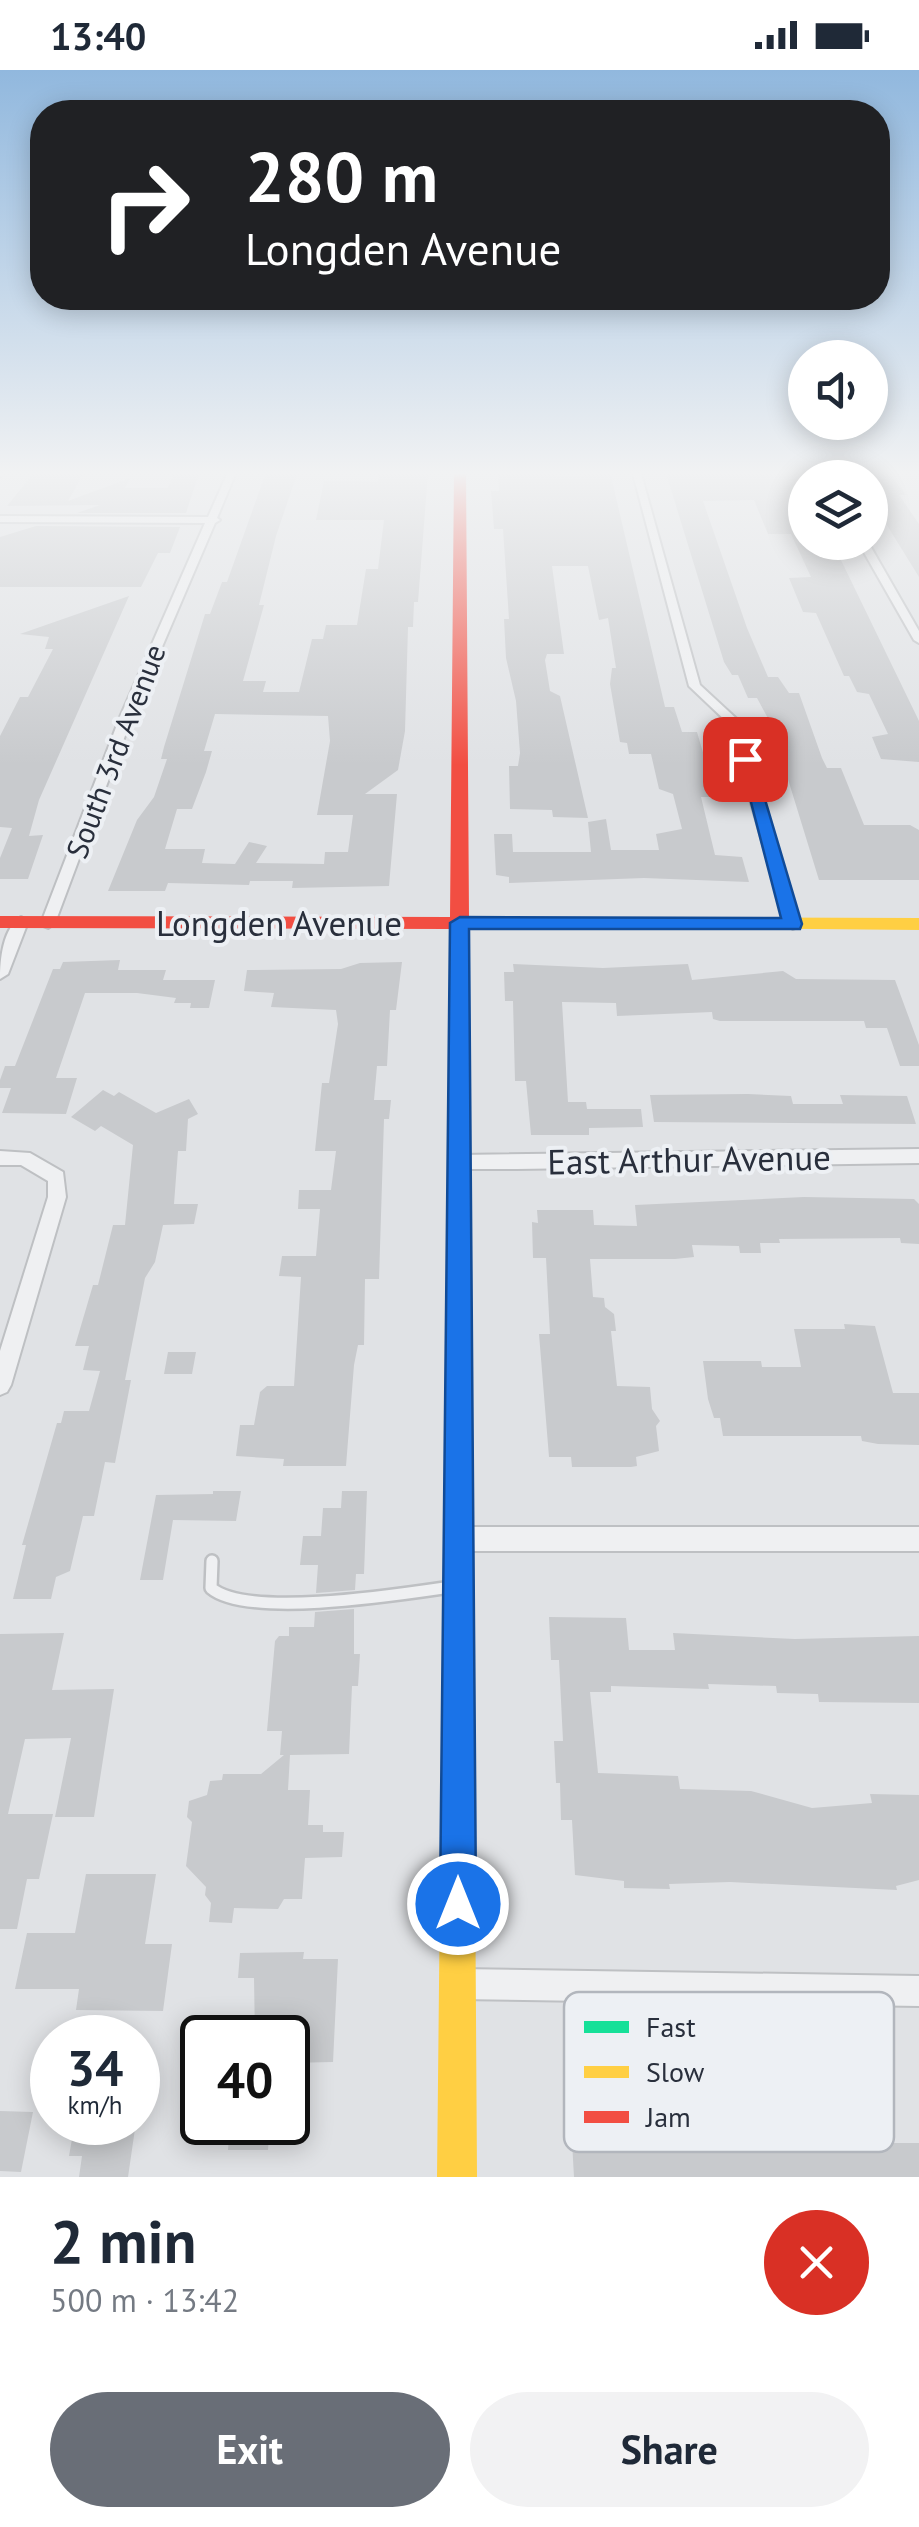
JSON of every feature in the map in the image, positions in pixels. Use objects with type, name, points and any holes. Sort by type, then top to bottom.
[{"type":"street","name":"South 3rd Avenue","points":[[48,923],[190,568]]},
{"type":"street","points":[[457,2177],[460,568]]},
{"type":"street","points":[[663,568],[695,686],[734,722],[793,924]]},
{"type":"street","points":[[878,568],[919,640]]},
{"type":"street","points":[[0,974],[11,922]]},
{"type":"street","name":"Longden Avenue","points":[[11,922],[919,924]]},
{"type":"street","name":"East Arthur Avenue","points":[[459,1162],[642,1164],[716,1156],[919,1156]]},
{"type":"street","points":[[0,1158],[24,1158],[56,1178],[57,1196],[0,1385]]},
{"type":"street","points":[[460,1539],[919,1540]]},
{"type":"street","points":[[458,1984],[919,1991]]},
{"type":"lane","points":[[212,1561],[211,1588],[219,1596],[237,1600],[348,1602],[459,1586]]},
{"type":"building","points":[[0,568],[150,568],[141,587],[0,587]]},
{"type":"building","points":[[232,568],[268,568],[259,605],[264,605],[243,681],[266,681],[263,692],[299,692],[312,639],[323,639],[326,625],[357,625],[366,569],[421,568],[413,627],[408,627],[405,731],[398,770],[365,794],[397,794],[389,886],[292,888],[293,881],[250,881],[249,885],[168,883],[165,891],[108,891],[137,820],[154,797],[167,759],[161,759],[164,747],[205,614],[210,614]],"holes":[[[215,714],[328,716],[330,741],[317,815],[353,815],[348,852],[325,852],[324,864],[256,863],[267,846],[249,842],[235,864],[202,863],[205,849],[165,849],[177,809],[192,809],[206,772],[212,751],[204,751]]]},
{"type":"building","points":[[506,568],[552,568],[564,654],[547,654],[545,660],[550,691],[560,696],[588,818],[553,817],[552,810],[510,809],[509,766],[518,766],[520,753],[516,701],[506,658],[504,619],[509,619]]},
{"type":"building","points":[[588,568],[633,568],[665,707],[674,707],[682,732],[697,732],[704,756],[713,797],[701,797],[715,855],[742,857],[749,882],[644,878],[509,883],[509,877],[496,875],[494,834],[512,834],[513,852],[591,852],[588,822],[606,819],[611,850],[659,850],[656,834],[682,829],[673,794],[659,789],[651,754],[629,754],[627,743],[620,742],[610,684],[612,668],[616,668],[608,618],[599,620]]},
{"type":"building","points":[[695,568],[726,568],[768,677],[778,677],[789,693],[799,693],[822,758],[827,768],[841,768],[864,825],[910,825],[919,830],[919,880],[819,880],[771,724],[757,698],[748,698],[738,675],[732,675],[724,662]]},
{"type":"building","points":[[807,568],[845,568],[919,721],[919,762],[881,759],[872,737],[888,734],[869,694],[857,692],[849,676],[844,676],[816,613],[803,612],[789,578],[811,577]]},
{"type":"building","points":[[129,596],[39,800],[29,836],[43,835],[28,879],[0,879],[0,858],[12,828],[0,827],[0,736],[20,697],[28,697],[53,649],[45,649],[49,637],[20,634]]},
{"type":"building","points":[[120,960],[118,970],[166,970],[163,980],[215,980],[209,1008],[190,1008],[191,1003],[174,1003],[176,998],[137,993],[85,993],[56,1078],[77,1078],[66,1114],[2,1113],[11,1088],[0,1088],[0,1080],[5,1066],[15,1066],[53,969],[60,969],[63,962]]},
{"type":"building","points":[[402,962],[396,1010],[390,1010],[387,1066],[377,1066],[374,1100],[391,1100],[389,1119],[384,1119],[379,1279],[365,1279],[364,1345],[358,1345],[354,1365],[346,1466],[283,1466],[284,1459],[236,1456],[240,1425],[254,1425],[260,1392],[267,1386],[294,1386],[301,1277],[279,1276],[282,1256],[316,1256],[320,1209],[298,1209],[299,1190],[331,1190],[336,1151],[315,1151],[322,1083],[329,1083],[338,1024],[336,1010],[271,1007],[274,993],[244,991],[247,970],[341,969],[360,963]]},
{"type":"building","points":[[513,964],[603,968],[688,964],[692,980],[783,971],[796,979],[895,980],[919,1045],[919,1066],[900,1066],[887,1028],[866,1028],[864,1021],[720,1021],[713,1019],[712,1012],[617,1016],[616,1003],[562,1002],[568,1102],[586,1102],[587,1109],[641,1109],[643,1127],[589,1128],[589,1135],[531,1135],[526,1081],[515,1081],[513,1001],[505,1001],[504,972],[514,972]]},
{"type":"building","points":[[103,1090],[114,1096],[119,1092],[156,1113],[189,1099],[198,1114],[188,1119],[186,1151],[178,1151],[174,1204],[198,1204],[194,1224],[163,1225],[155,1262],[145,1278],[125,1380],[131,1380],[115,1463],[105,1462],[94,1516],[83,1516],[70,1571],[56,1577],[51,1599],[13,1599],[26,1545],[22,1545],[57,1423],[61,1423],[64,1411],[89,1411],[100,1371],[83,1370],[89,1346],[75,1346],[93,1285],[98,1285],[113,1225],[125,1225],[133,1145],[101,1126],[95,1131],[71,1117]]},
{"type":"building","points":[[650,1095],[791,1096],[793,1104],[843,1104],[840,1095],[907,1096],[916,1124],[654,1122]]},
{"type":"building","points":[[804,1197],[914,1199],[919,1204],[919,1244],[901,1243],[900,1238],[779,1239],[780,1243],[760,1243],[761,1253],[740,1253],[739,1246],[692,1245],[694,1257],[590,1259],[593,1297],[604,1298],[605,1307],[614,1314],[616,1331],[611,1331],[617,1386],[650,1387],[652,1409],[660,1421],[656,1426],[659,1451],[636,1457],[637,1466],[631,1467],[572,1467],[571,1457],[549,1457],[539,1334],[550,1334],[546,1258],[533,1258],[532,1222],[538,1223],[537,1210],[593,1210],[594,1225],[637,1226],[635,1205]]},
{"type":"building","points":[[844,1324],[875,1326],[893,1393],[919,1393],[919,1445],[878,1444],[862,1441],[861,1436],[723,1436],[720,1418],[714,1418],[708,1399],[703,1361],[761,1361],[762,1367],[801,1367],[794,1329],[845,1329]]},
{"type":"building","points":[[168,1352],[196,1352],[192,1374],[164,1374]]},
{"type":"building","points":[[241,1491],[236,1521],[173,1520],[163,1580],[140,1580],[156,1495]]},
{"type":"building","points":[[342,1491],[367,1491],[364,1574],[356,1574],[355,1590],[316,1593],[318,1565],[300,1565],[303,1536],[321,1536],[323,1508],[341,1508]]},
{"type":"building","points":[[354,1609],[354,1654],[360,1654],[358,1686],[352,1686],[349,1754],[290,1755],[288,1790],[310,1790],[308,1825],[323,1825],[323,1832],[344,1832],[342,1857],[305,1858],[302,1899],[284,1899],[278,1909],[234,1908],[232,1923],[209,1922],[211,1903],[205,1895],[206,1887],[186,1866],[192,1822],[187,1817],[189,1801],[207,1795],[210,1781],[222,1780],[223,1774],[261,1774],[284,1755],[280,1755],[282,1731],[267,1731],[275,1641],[279,1636],[289,1636],[289,1627],[314,1627],[315,1612]]},
{"type":"building","points":[[549,1617],[626,1618],[629,1650],[675,1650],[673,1633],[795,1639],[919,1636],[919,1703],[819,1702],[818,1694],[777,1693],[776,1686],[611,1686],[611,1692],[590,1692],[598,1773],[678,1776],[680,1789],[751,1791],[812,1808],[872,1803],[870,1794],[919,1795],[919,1880],[896,1886],[897,1890],[730,1882],[669,1884],[670,1889],[624,1888],[624,1881],[575,1875],[572,1820],[561,1820],[560,1783],[556,1783],[554,1741],[563,1741],[559,1660],[551,1660]]},
{"type":"building","points":[[64,1633],[52,1690],[114,1689],[94,1817],[55,1817],[71,1738],[25,1739],[8,1814],[53,1814],[39,1879],[27,1879],[17,1929],[0,1929],[0,1634]]},
{"type":"building","points":[[86,1874],[156,1874],[145,1944],[172,1944],[163,2011],[76,2010],[79,1989],[15,1989],[27,1933],[75,1933]]},
{"type":"building","points":[[304,1952],[303,1959],[338,1959],[333,2062],[310,2063],[310,2015],[255,2015],[254,1978],[238,1978],[240,1953]]},
{"type":"building","points":[[0,2111],[30,2112],[21,2172],[0,2171]]},
{"type":"building","points":[[894,2143],[919,2143],[919,2177],[574,2177],[573,2152],[894,2152]]},
{"type":"building","points":[[71,2145],[133,2145],[128,2177],[79,2177],[82,2156],[69,2156]]},
{"type":"building","points":[[228,2145],[268,2145],[268,2150],[228,2150]]},
{"type":"traffic: fast","points":[[458,1699],[459,985]]},
{"type":"traffic: slow","points":[[612,923],[919,924]]},
{"type":"traffic: slow","points":[[457,2177],[458,1699]]},
{"type":"traffic: jam","points":[[459,985],[460,568]]},
{"type":"traffic: jam","points":[[0,922],[612,923]]},
{"type":"route","points":[[458,1904],[460,923],[793,924],[745,759]]}]
